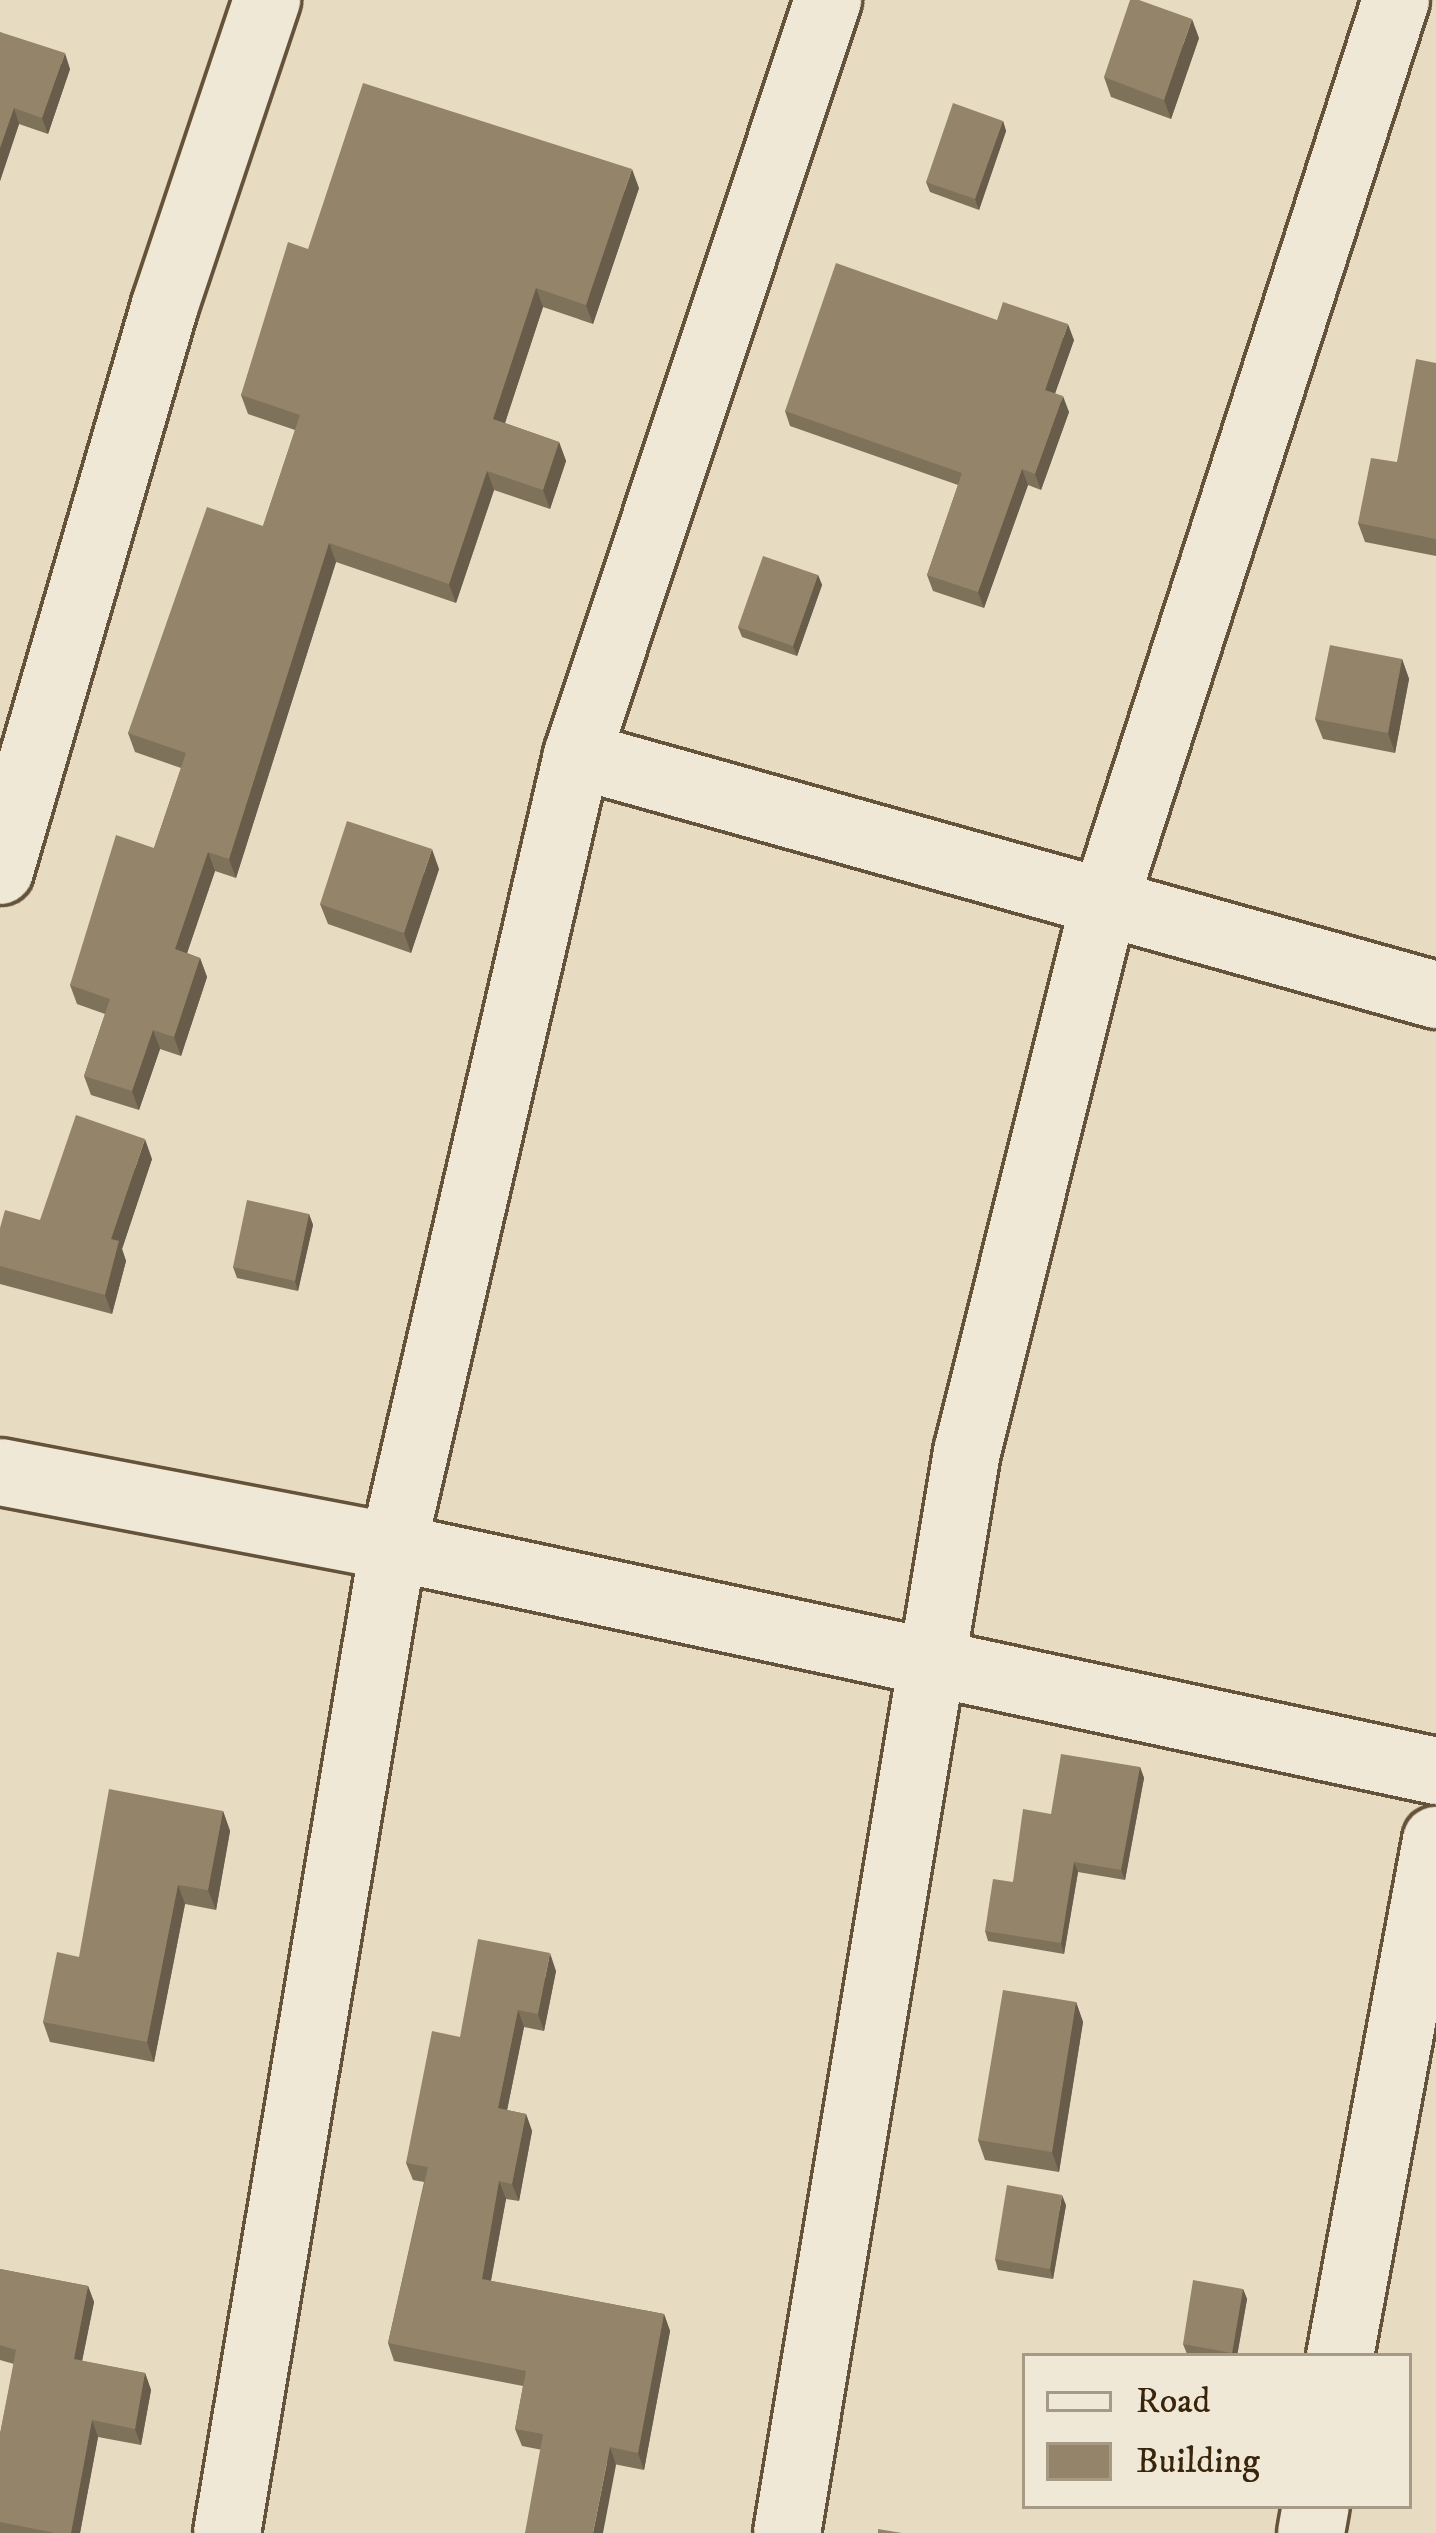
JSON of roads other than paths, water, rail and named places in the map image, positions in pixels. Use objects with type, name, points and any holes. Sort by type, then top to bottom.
[{"type":"street","points":[[0,871],[165,305],[267,0]]},
{"type":"street","points":[[227,2533],[393,1547],[577,755],[828,0]]},
{"type":"street","points":[[787,2533],[926,1667],[967,1452],[1103,907],[1396,0]]},
{"type":"street","points":[[577,755],[1103,907],[1436,995]]},
{"type":"street","points":[[0,1472],[393,1547],[926,1667],[1436,1771]]},
{"type":"street","points":[[1341,2353],[1436,1840]]}]
